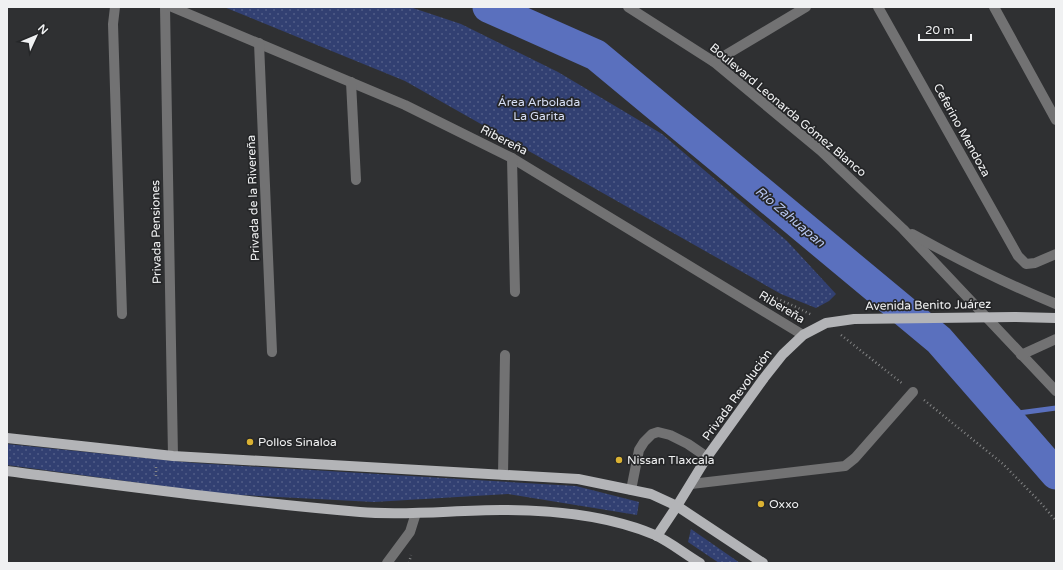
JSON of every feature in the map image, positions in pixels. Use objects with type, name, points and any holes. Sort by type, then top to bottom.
[{"type":"main road","name":"Avenida Benito Juárez","points":[[803,335],[826,323],[854,319],[1014,317],[1056,318]]},
{"type":"main road","name":"Privada Revolución","points":[[657,536],[707,457],[764,378],[783,354],[803,335]]},
{"type":"main road","points":[[7,438],[173,456],[578,479],[651,494],[677,506],[763,563]]},
{"type":"main road","points":[[7,471],[156,490],[361,512],[444,513],[501,510],[588,516],[636,528],[657,536],[700,563]]},
{"type":"street","points":[[115,7],[113,24],[122,314]]},
{"type":"street","name":"Privada Pensiones","points":[[165,7],[173,456]]},
{"type":"street","name":"Ribereña","points":[[172,7],[405,105],[512,158],[803,335]]},
{"type":"street","name":"Boulevard Leonarda Gómez Blanco","points":[[628,7],[714,62],[821,151],[903,229]]},
{"type":"street","points":[[714,62],[806,7]]},
{"type":"street","name":"Ceferino Mendoza","points":[[878,7],[1018,256],[1026,264],[1035,263],[1056,254]]},
{"type":"street","points":[[994,7],[1056,120]]},
{"type":"street","name":"Privada de la Rivereña","points":[[260,43],[272,352]]},
{"type":"street","points":[[351,82],[356,180]]},
{"type":"street","points":[[512,158],[515,292]]},
{"type":"street","points":[[903,229],[992,277],[1056,304]]},
{"type":"street","points":[[903,229],[1056,391]]},
{"type":"street","points":[[1021,355],[1056,339]]},
{"type":"street","points":[[503,475],[505,355]]},
{"type":"street","points":[[691,484],[845,466],[855,458],[913,392]]},
{"type":"street","points":[[631,490],[639,450],[652,434],[658,432],[670,435],[688,444],[707,457]]},
{"type":"street","points":[[388,563],[410,532],[416,513]]},
{"type":"path","points":[[826,323],[1003,464],[1040,502],[1056,521]]},
{"type":"path","points":[[156,454],[156,490]]},
{"type":"green space","name":"Área Arbolada La Garita","points":[[224,7],[410,7],[461,24],[558,72],[662,134],[787,241],[836,294],[829,301],[816,308],[781,294],[405,81]]},
{"type":"green space","points":[[7,444],[195,463],[576,486],[639,502],[637,515],[508,494],[374,502],[221,494],[7,465]]},
{"type":"green space","points":[[691,529],[740,563],[719,563],[688,542]]},
{"type":"waterway","name":"Río Zahuapan","points":[[488,7],[596,55],[939,340],[1056,474]]},
{"type":"waterway","points":[[1004,415],[1056,408]]},
{"type":"place","name":"Pollos Sinaloa","points":[[250,442]]},
{"type":"place","name":"Nissan Tlaxcala","points":[[619,460]]},
{"type":"place","name":"Oxxo","points":[[761,504]]}]
